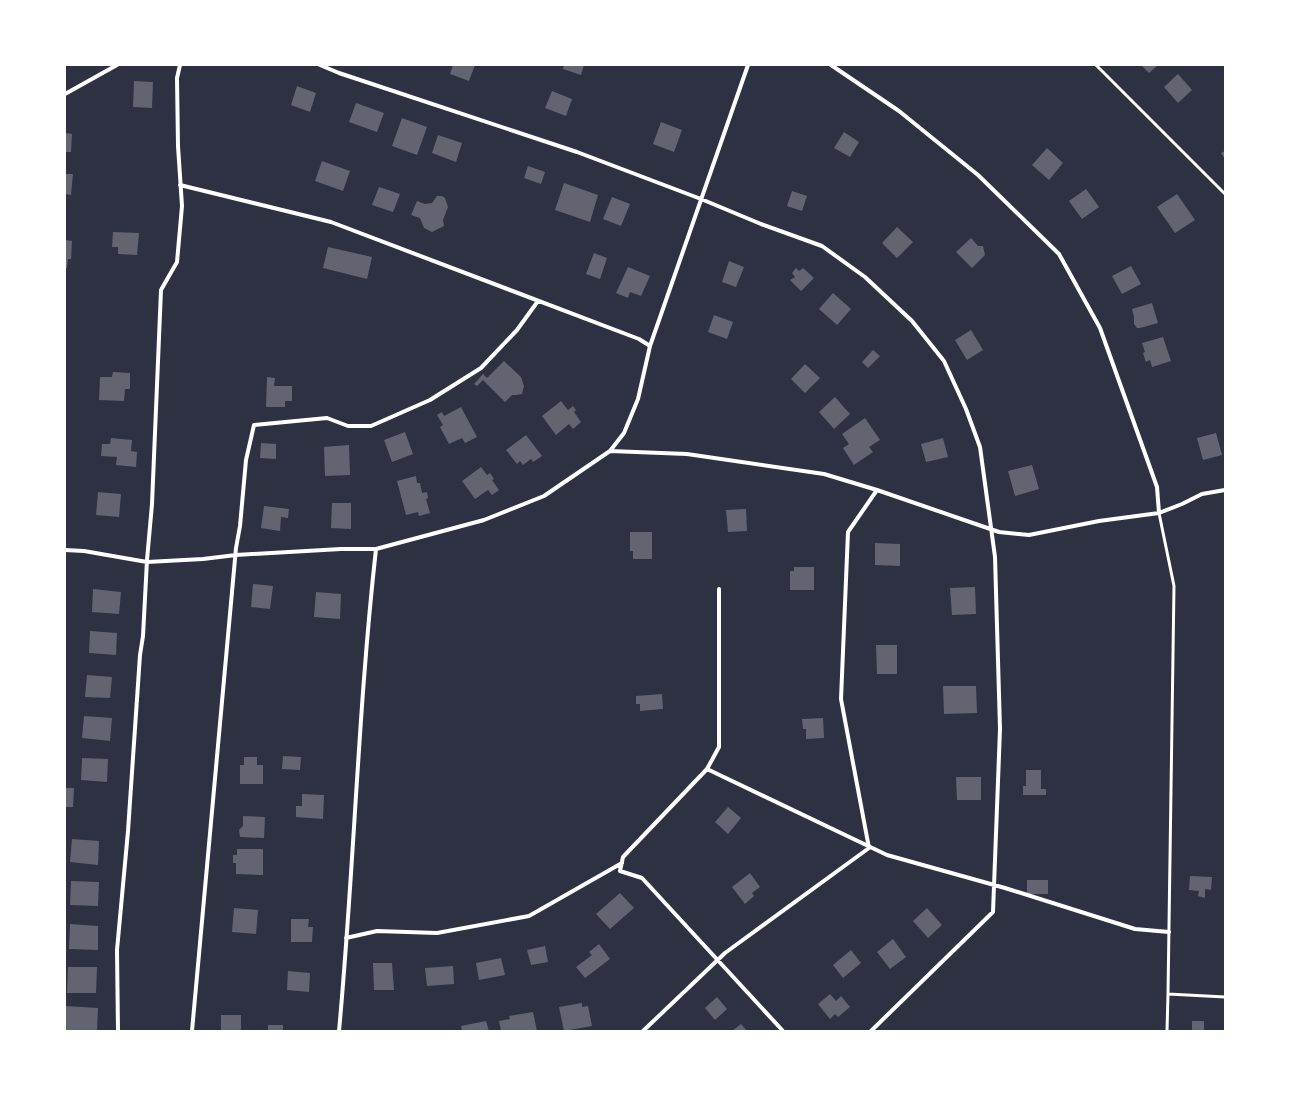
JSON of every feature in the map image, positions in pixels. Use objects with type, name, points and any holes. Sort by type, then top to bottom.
[{"type":"street","points":[[65,94],[117,65]]},
{"type":"street","points":[[118,1031],[117,950],[128,831],[152,504],[161,290],[176,262],[182,206],[178,146],[177,78],[180,65]]},
{"type":"street","points":[[320,65],[577,152],[701,199],[761,224],[822,246],[865,277],[912,321],[944,361],[966,409],[980,447],[995,557],[1000,730],[993,912],[871,1031]]},
{"type":"street","points":[[65,550],[84,551],[147,562],[341,549],[376,549],[484,520],[544,496],[610,451],[624,433],[638,399],[650,346],[748,65]]},
{"type":"street","points":[[831,65],[899,111],[972,170],[1059,254],[1100,328],[1157,487],[1159,513]]},
{"type":"street","points":[[180,185],[331,222],[639,339],[650,346]]},
{"type":"street","points":[[192,1031],[236,555],[246,460],[254,425],[327,418],[348,426],[370,426],[430,400],[481,368],[517,330],[538,301]]},
{"type":"street","points":[[610,451],[687,454],[824,474],[877,490],[999,532],[1029,535],[1099,521],[1159,513],[1202,494],[1225,490]]},
{"type":"street","points":[[643,1031],[725,953],[869,848],[841,699],[848,532],[877,490]]},
{"type":"street","points":[[339,1031],[367,630],[376,549]]},
{"type":"street","points":[[719,589],[719,747],[707,769],[623,857],[620,871],[642,878],[783,1031]]},
{"type":"street","points":[[707,769],[887,855],[994,885],[1134,929],[1169,932]]},
{"type":"street","points":[[346,938],[377,931],[437,933],[529,916],[622,863]]},
{"type":"lane","points":[[1096,65],[1225,194]]},
{"type":"lane","points":[[1159,513],[1174,586],[1167,1031]]},
{"type":"lane","points":[[1168,994],[1225,997]]},
{"type":"building","points":[[453,65],[475,65],[469,81],[450,74]]},
{"type":"building","points":[[564,65],[584,65],[581,75],[563,69]]},
{"type":"building","points":[[1141,65],[1158,65],[1149,73]]},
{"type":"building","points":[[1178,74],[1192,90],[1178,103],[1164,87]]},
{"type":"building","points":[[134,81],[153,82],[152,108],[133,107]]},
{"type":"building","points":[[297,86],[316,93],[310,112],[291,105]]},
{"type":"building","points":[[552,91],[572,99],[566,116],[545,108]]},
{"type":"building","points":[[356,103],[384,113],[377,132],[349,122]]},
{"type":"building","points":[[402,118],[427,127],[417,155],[392,146]]},
{"type":"building","points":[[661,122],[682,130],[674,152],[653,144]]},
{"type":"building","points":[[844,132],[859,142],[850,157],[834,148]]},
{"type":"building","points":[[65,133],[72,134],[71,152],[65,152]]},
{"type":"building","points":[[438,135],[462,143],[456,162],[432,153]]},
{"type":"building","points":[[1047,148],[1063,163],[1049,180],[1032,165]]},
{"type":"building","points":[[1225,151],[1225,159],[1221,153]]},
{"type":"building","points":[[322,161],[350,171],[343,191],[315,181]]},
{"type":"building","points":[[528,166],[545,172],[541,184],[524,178]]},
{"type":"building","points":[[65,174],[73,174],[71,195],[65,194]]},
{"type":"building","points":[[564,183],[598,195],[590,222],[555,210]]},
{"type":"building","points":[[379,187],[400,194],[393,212],[372,205]]},
{"type":"building","points":[[1086,189],[1099,207],[1082,219],[1069,201]]},
{"type":"building","points":[[792,191],[807,196],[802,211],[787,206]]},
{"type":"building","points":[[1177,194],[1195,220],[1175,233],[1157,207]]},
{"type":"building","points":[[437,196],[442,196],[445,198],[448,207],[443,220],[444,226],[432,232],[424,228],[420,218],[411,215],[417,201],[425,204],[432,203]]},
{"type":"building","points":[[612,197],[630,204],[621,226],[603,219]]},
{"type":"building","points":[[897,227],[913,242],[897,258],[882,243]]},
{"type":"building","points":[[113,232],[139,233],[137,255],[118,254],[118,247],[112,247]]},
{"type":"building","points":[[971,238],[978,246],[983,246],[985,255],[972,268],[956,252]]},
{"type":"building","points":[[65,240],[72,241],[71,259],[68,259],[67,268],[65,268]]},
{"type":"building","points":[[328,247],[372,257],[367,279],[323,268]]},
{"type":"building","points":[[594,253],[607,258],[600,279],[586,274]]},
{"type":"building","points":[[729,261],[744,267],[736,287],[722,282]]},
{"type":"building","points":[[1131,266],[1141,284],[1122,294],[1112,276]]},
{"type":"building","points":[[628,267],[650,276],[641,296],[630,292],[628,298],[616,293]]},
{"type":"building","points":[[796,268],[799,271],[803,268],[814,278],[801,291],[790,280],[795,277],[792,273]]},
{"type":"building","points":[[833,293],[851,309],[837,325],[819,309]]},
{"type":"building","points":[[1152,303],[1158,323],[1137,328],[1134,324],[1132,309]]},
{"type":"building","points":[[714,315],[733,322],[727,339],[708,332]]},
{"type":"building","points":[[971,330],[983,350],[967,360],[955,340]]},
{"type":"building","points":[[1163,337],[1171,361],[1152,367],[1150,360],[1146,362],[1142,343]]},
{"type":"building","points":[[873,350],[880,356],[868,368],[862,362]]},
{"type":"building","points":[[504,361],[521,377],[524,386],[522,394],[512,395],[505,402],[483,380],[477,386],[474,384],[483,374],[487,378]]},
{"type":"building","points":[[805,364],[820,378],[805,393],[791,379]]},
{"type":"building","points":[[113,372],[130,373],[130,389],[125,389],[124,401],[99,400],[100,377],[112,377]]},
{"type":"building","points":[[267,377],[275,378],[274,386],[292,386],[292,401],[285,401],[285,407],[266,407]]},
{"type":"building","points":[[835,397],[850,414],[834,429],[819,412]]},
{"type":"building","points":[[561,401],[568,410],[573,406],[576,410],[574,412],[581,422],[573,429],[569,424],[556,435],[542,416]]},
{"type":"building","points":[[461,407],[477,437],[465,443],[462,438],[449,444],[440,427],[443,425],[437,415],[442,412],[444,416]]},
{"type":"building","points":[[865,418],[880,440],[869,447],[873,452],[854,465],[843,448],[849,444],[842,434]]},
{"type":"building","points":[[405,432],[413,454],[392,462],[384,440]]},
{"type":"building","points":[[1216,433],[1222,455],[1203,460],[1197,438]]},
{"type":"building","points":[[526,435],[542,456],[533,462],[531,459],[523,465],[520,461],[517,464],[506,450]]},
{"type":"building","points":[[111,438],[132,440],[131,451],[137,452],[136,467],[116,465],[117,457],[101,456],[102,444],[110,444]]},
{"type":"building","points":[[943,438],[948,457],[926,462],[921,444]]},
{"type":"building","points":[[261,443],[276,444],[276,459],[260,458]]},
{"type":"building","points":[[349,445],[350,475],[325,476],[324,447]]},
{"type":"building","points":[[1032,465],[1039,489],[1015,496],[1008,471]]},
{"type":"building","points":[[481,467],[487,475],[490,473],[494,479],[492,480],[499,490],[492,495],[488,490],[475,499],[462,481]]},
{"type":"building","points":[[416,476],[417,483],[420,483],[422,493],[427,492],[428,498],[426,499],[430,513],[419,516],[418,512],[406,515],[397,481]]},
{"type":"building","points":[[98,492],[121,494],[119,517],[96,515]]},
{"type":"building","points":[[332,503],[351,503],[351,529],[331,528]]},
{"type":"building","points":[[264,506],[289,509],[288,518],[281,517],[280,531],[261,528]]},
{"type":"building","points":[[746,509],[747,531],[728,532],[726,510]]},
{"type":"building","points":[[630,532],[652,532],[652,559],[633,559],[633,551],[630,551]]},
{"type":"building","points":[[875,543],[900,544],[900,566],[875,565]]},
{"type":"building","points":[[794,567],[814,567],[814,590],[790,590],[790,571],[794,571]]},
{"type":"building","points":[[253,584],[273,586],[270,609],[251,607]]},
{"type":"building","points":[[975,587],[976,614],[952,615],[950,588]]},
{"type":"building","points":[[93,589],[121,592],[119,614],[92,612]]},
{"type":"building","points":[[316,592],[341,594],[340,619],[314,617]]},
{"type":"building","points":[[90,631],[117,633],[116,655],[89,653]]},
{"type":"building","points":[[876,645],[897,645],[897,674],[877,674]]},
{"type":"building","points":[[87,675],[112,677],[110,698],[85,697]]},
{"type":"building","points":[[943,686],[976,686],[977,713],[944,714]]},
{"type":"building","points":[[662,694],[663,709],[640,711],[640,704],[636,704],[636,696]]},
{"type":"building","points":[[84,716],[112,718],[110,741],[82,738]]},
{"type":"building","points":[[823,718],[824,738],[806,739],[806,729],[803,729],[802,719]]},
{"type":"building","points":[[283,756],[301,757],[300,770],[282,769]]},
{"type":"building","points":[[244,757],[257,757],[257,765],[263,765],[263,784],[240,784],[240,765],[244,765]]},
{"type":"building","points":[[82,758],[108,759],[107,782],[81,780]]},
{"type":"building","points":[[1026,770],[1041,770],[1041,789],[1046,789],[1046,795],[1023,795],[1023,786],[1026,786]]},
{"type":"building","points":[[956,777],[981,777],[981,800],[957,800]]},
{"type":"building","points":[[65,788],[74,788],[73,807],[65,807]]},
{"type":"building","points":[[302,794],[324,795],[323,819],[296,817],[296,806],[302,806]]},
{"type":"building","points":[[728,807],[741,818],[728,834],[715,822]]},
{"type":"building","points":[[243,816],[265,817],[264,838],[240,837],[239,830],[243,826]]},
{"type":"building","points":[[72,839],[99,841],[98,865],[70,862]]},
{"type":"building","points":[[237,849],[263,849],[263,875],[236,874],[236,863],[233,863],[233,855],[237,855]]},
{"type":"building","points":[[750,873],[760,887],[752,893],[754,896],[745,904],[732,887]]},
{"type":"building","points":[[1190,876],[1212,877],[1211,890],[1205,889],[1205,898],[1198,896],[1199,891],[1189,890]]},
{"type":"building","points":[[1027,880],[1048,880],[1048,894],[1027,894]]},
{"type":"building","points":[[71,881],[99,882],[98,906],[70,905]]},
{"type":"building","points":[[620,893],[634,908],[610,929],[596,914]]},
{"type":"building","points":[[234,908],[258,910],[256,934],[232,932]]},
{"type":"building","points":[[927,908],[942,925],[928,938],[913,921]]},
{"type":"building","points":[[291,919],[309,919],[308,927],[313,927],[312,942],[291,942]]},
{"type":"building","points":[[70,924],[98,926],[98,950],[69,949]]},
{"type":"building","points":[[893,939],[906,957],[890,969],[877,952]]},
{"type":"building","points":[[599,944],[610,959],[585,978],[576,967],[592,955],[589,952]]},
{"type":"building","points":[[545,946],[548,962],[531,965],[527,950]]},
{"type":"building","points":[[851,950],[861,963],[843,978],[833,965]]},
{"type":"building","points":[[501,958],[505,975],[479,980],[476,963]]},
{"type":"building","points":[[373,963],[392,963],[394,990],[374,990]]},
{"type":"building","points":[[453,966],[454,984],[427,986],[425,968]]},
{"type":"building","points":[[68,967],[97,967],[96,993],[67,993]]},
{"type":"building","points":[[288,971],[310,973],[309,992],[287,990]]},
{"type":"building","points":[[830,994],[836,1001],[841,996],[850,1007],[838,1017],[835,1014],[830,1019],[818,1004]]},
{"type":"building","points":[[717,997],[727,1009],[715,1020],[705,1008]]},
{"type":"building","points":[[582,1003],[582,1007],[588,1006],[592,1026],[564,1031],[559,1007]]},
{"type":"building","points":[[65,1006],[98,1008],[97,1031],[65,1031]]},
{"type":"building","points":[[533,1012],[537,1031],[501,1031],[499,1021],[510,1019],[509,1016]]},
{"type":"building","points":[[221,1015],[241,1015],[241,1031],[221,1031]]},
{"type":"building","points":[[486,1021],[489,1031],[462,1031],[461,1026]]},
{"type":"building","points":[[1192,1021],[1204,1021],[1204,1031],[1192,1031]]},
{"type":"building","points":[[741,1024],[747,1031],[732,1031]]},
{"type":"building","points":[[268,1025],[283,1025],[283,1031],[268,1031]]}]
